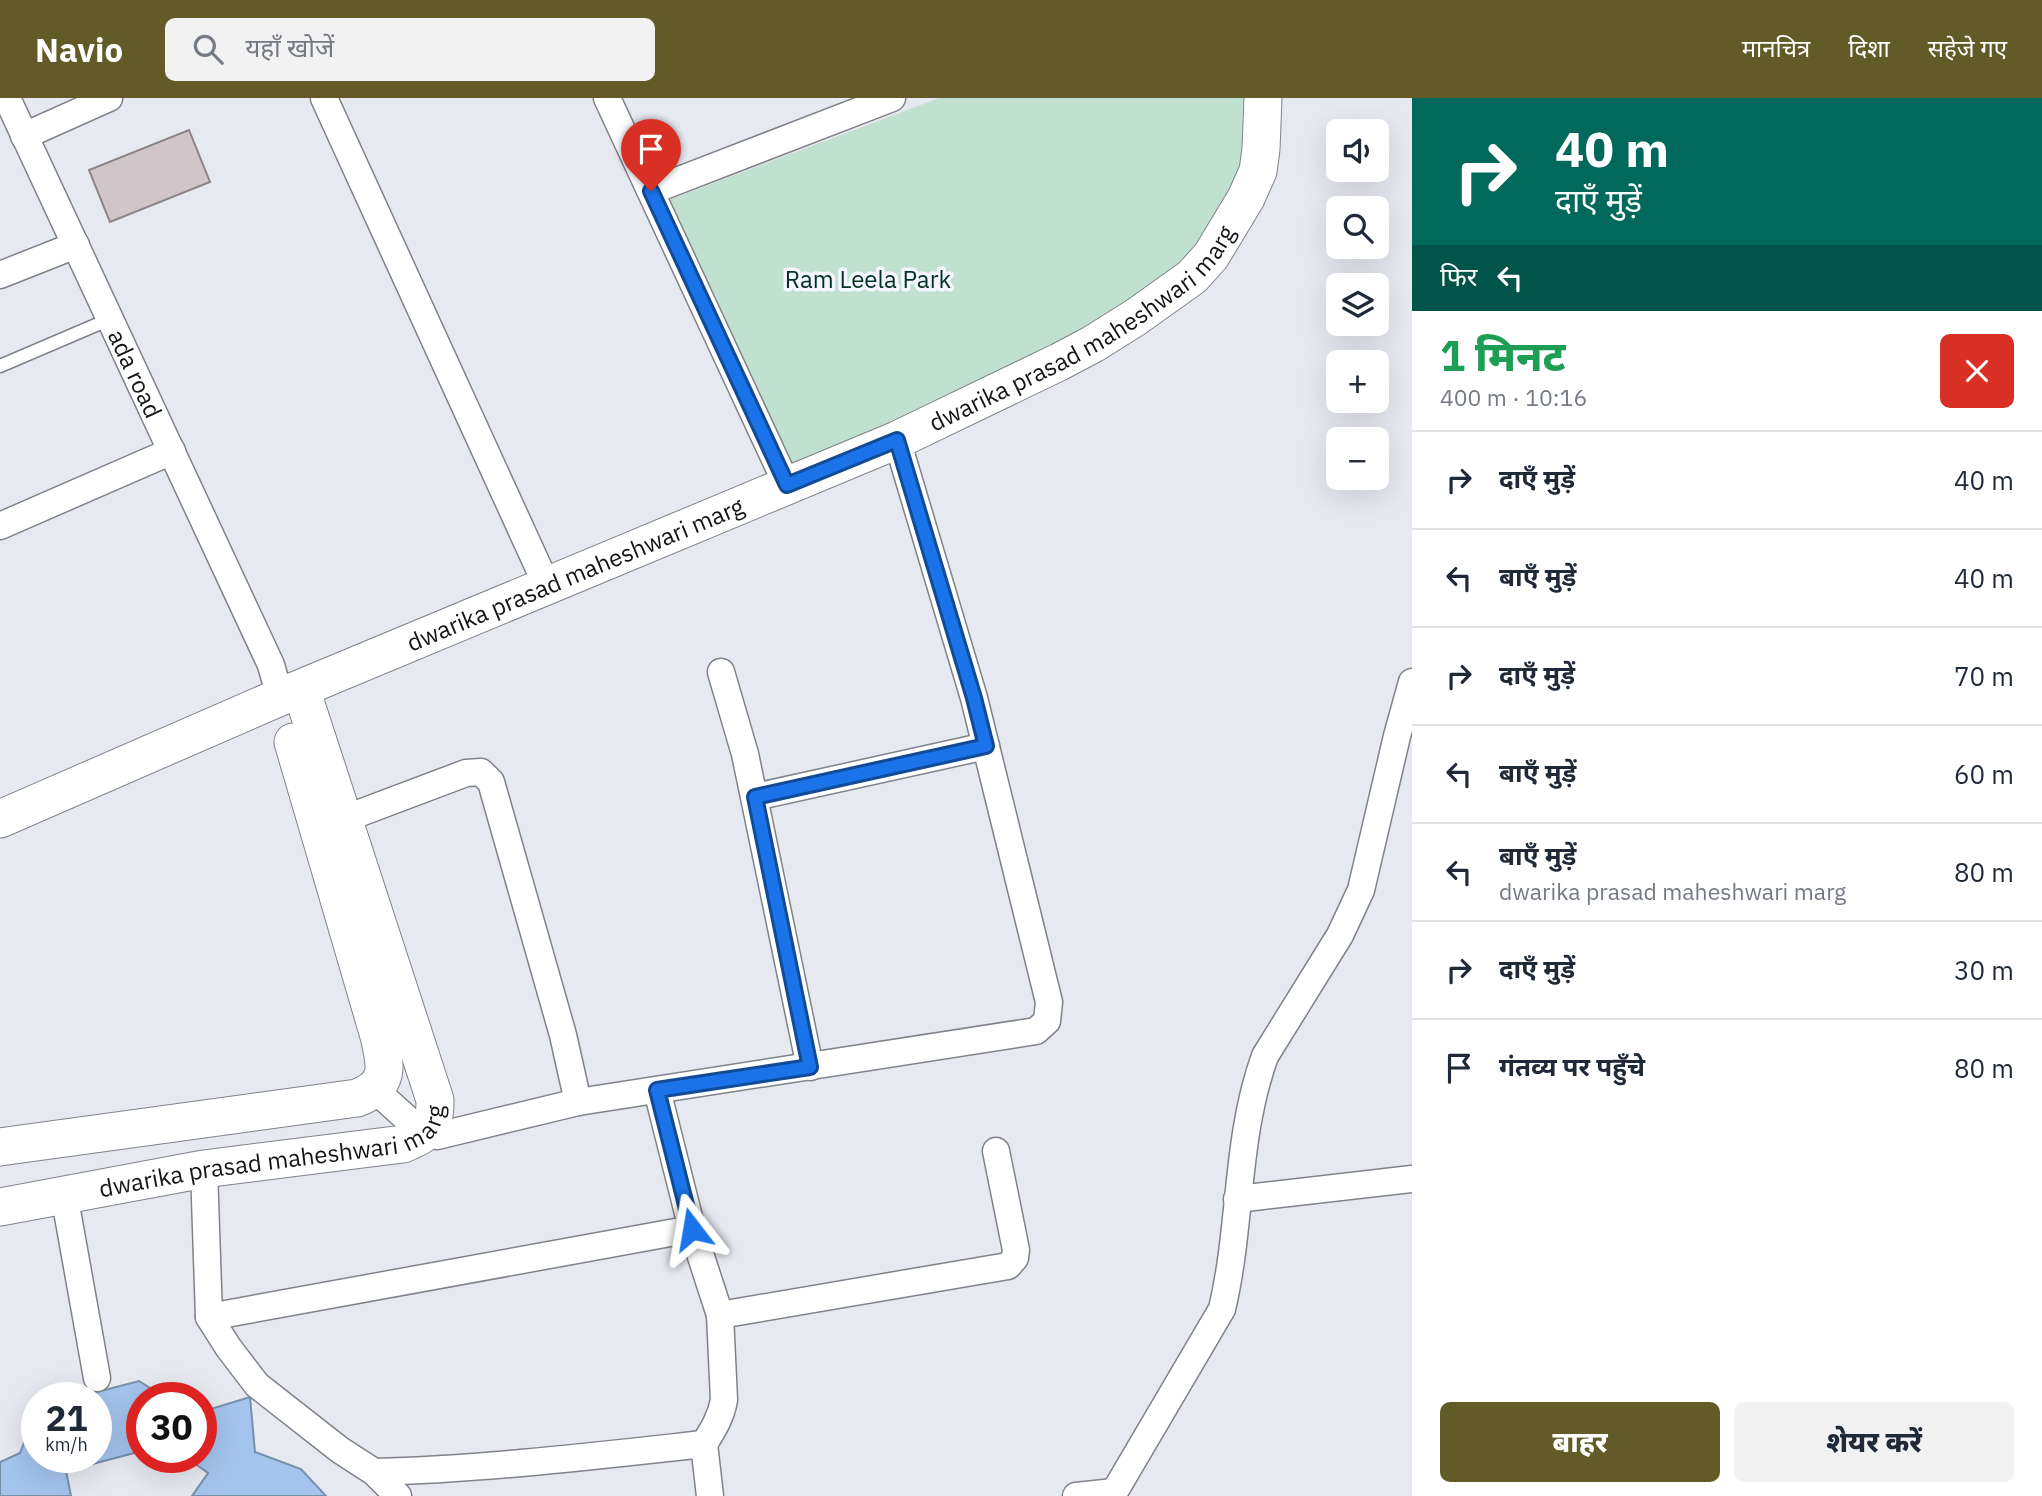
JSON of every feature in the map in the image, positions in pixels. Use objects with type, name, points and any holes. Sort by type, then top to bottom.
[{"type":"street","name":"ada road","points":[[7,98],[271,664],[290,693]]},
{"type":"street","points":[[24,136],[109,98]]},
{"type":"street","points":[[324,98],[547,586]]},
{"type":"street","points":[[607,98],[787,485]]},
{"type":"street","points":[[651,191],[892,98]]},
{"type":"street","name":"dwarika prasad maheshwari marg","points":[[0,819],[290,693],[897,440],[1070,356],[1136,317],[1192,277],[1211,256],[1246,198],[1258,171],[1263,98]]},
{"type":"street","points":[[0,275],[75,245]]},
{"type":"street","points":[[374,1089],[424,1135],[437,1136],[578,1102],[1035,1031],[1047,1021],[1049,1002],[974,698],[897,440]]},
{"type":"street","points":[[0,526],[172,452]]},
{"type":"street","points":[[721,672],[755,797],[810,1067]]},
{"type":"street","points":[[1076,1496],[1113,1494],[1222,1309],[1228,1283],[1241,1160],[1258,1076],[1265,1056],[1340,935],[1361,891],[1396,736],[1411,691]]},
{"type":"street","name":"dwarika prasad maheshwari marg","points":[[0,1207],[204,1169],[402,1144],[424,1135],[433,1122],[435,1100],[344,819],[290,693]]},
{"type":"street","name":"dwarika prasad maheshwari marg","points":[[0,1147],[357,1098],[368,1094],[383,1077],[386,1066],[379,1036],[290,693]]},
{"type":"street","points":[[755,797],[986,746]]},
{"type":"street","points":[[344,819],[466,773],[481,772],[487,777],[491,782],[564,1035],[578,1102]]},
{"type":"street","points":[[657,1090],[692,1229],[720,1315],[724,1401],[715,1428],[704,1444],[710,1496]]},
{"type":"street","points":[[720,1315],[1008,1266],[1015,1258],[1016,1250],[996,1151]]},
{"type":"street","points":[[204,1169],[209,1317],[257,1385],[340,1450],[374,1472],[398,1496]]},
{"type":"street","points":[[1237,1199],[1412,1179]]},
{"type":"street","points":[[64,1194],[97,1378]]},
{"type":"street","points":[[209,1317],[692,1229]]},
{"type":"street","points":[[374,1472],[548,1462],[704,1444]]},
{"type":"lane","points":[[0,366],[110,319]]},
{"type":"green space","name":"Ram Leela Park","points":[[939,98],[1251,98],[1249,175],[1192,275],[1060,357],[790,468],[669,200]]},
{"type":"water","points":[[126,1384],[126,1455],[112,1459],[112,1388]]},
{"type":"water","points":[[250,1397],[255,1452],[301,1469],[326,1496],[192,1496],[208,1473],[217,1473],[217,1407]]},
{"type":"water","points":[[21,1450],[21,1473],[66,1473],[71,1496],[0,1496],[0,1462]]},
{"type":"building","points":[[189,130],[210,182],[110,222],[89,170]]},
{"type":"route","points":[[651,191],[787,485],[897,440],[986,746],[755,797],[810,1067],[657,1090],[692,1229]]}]
